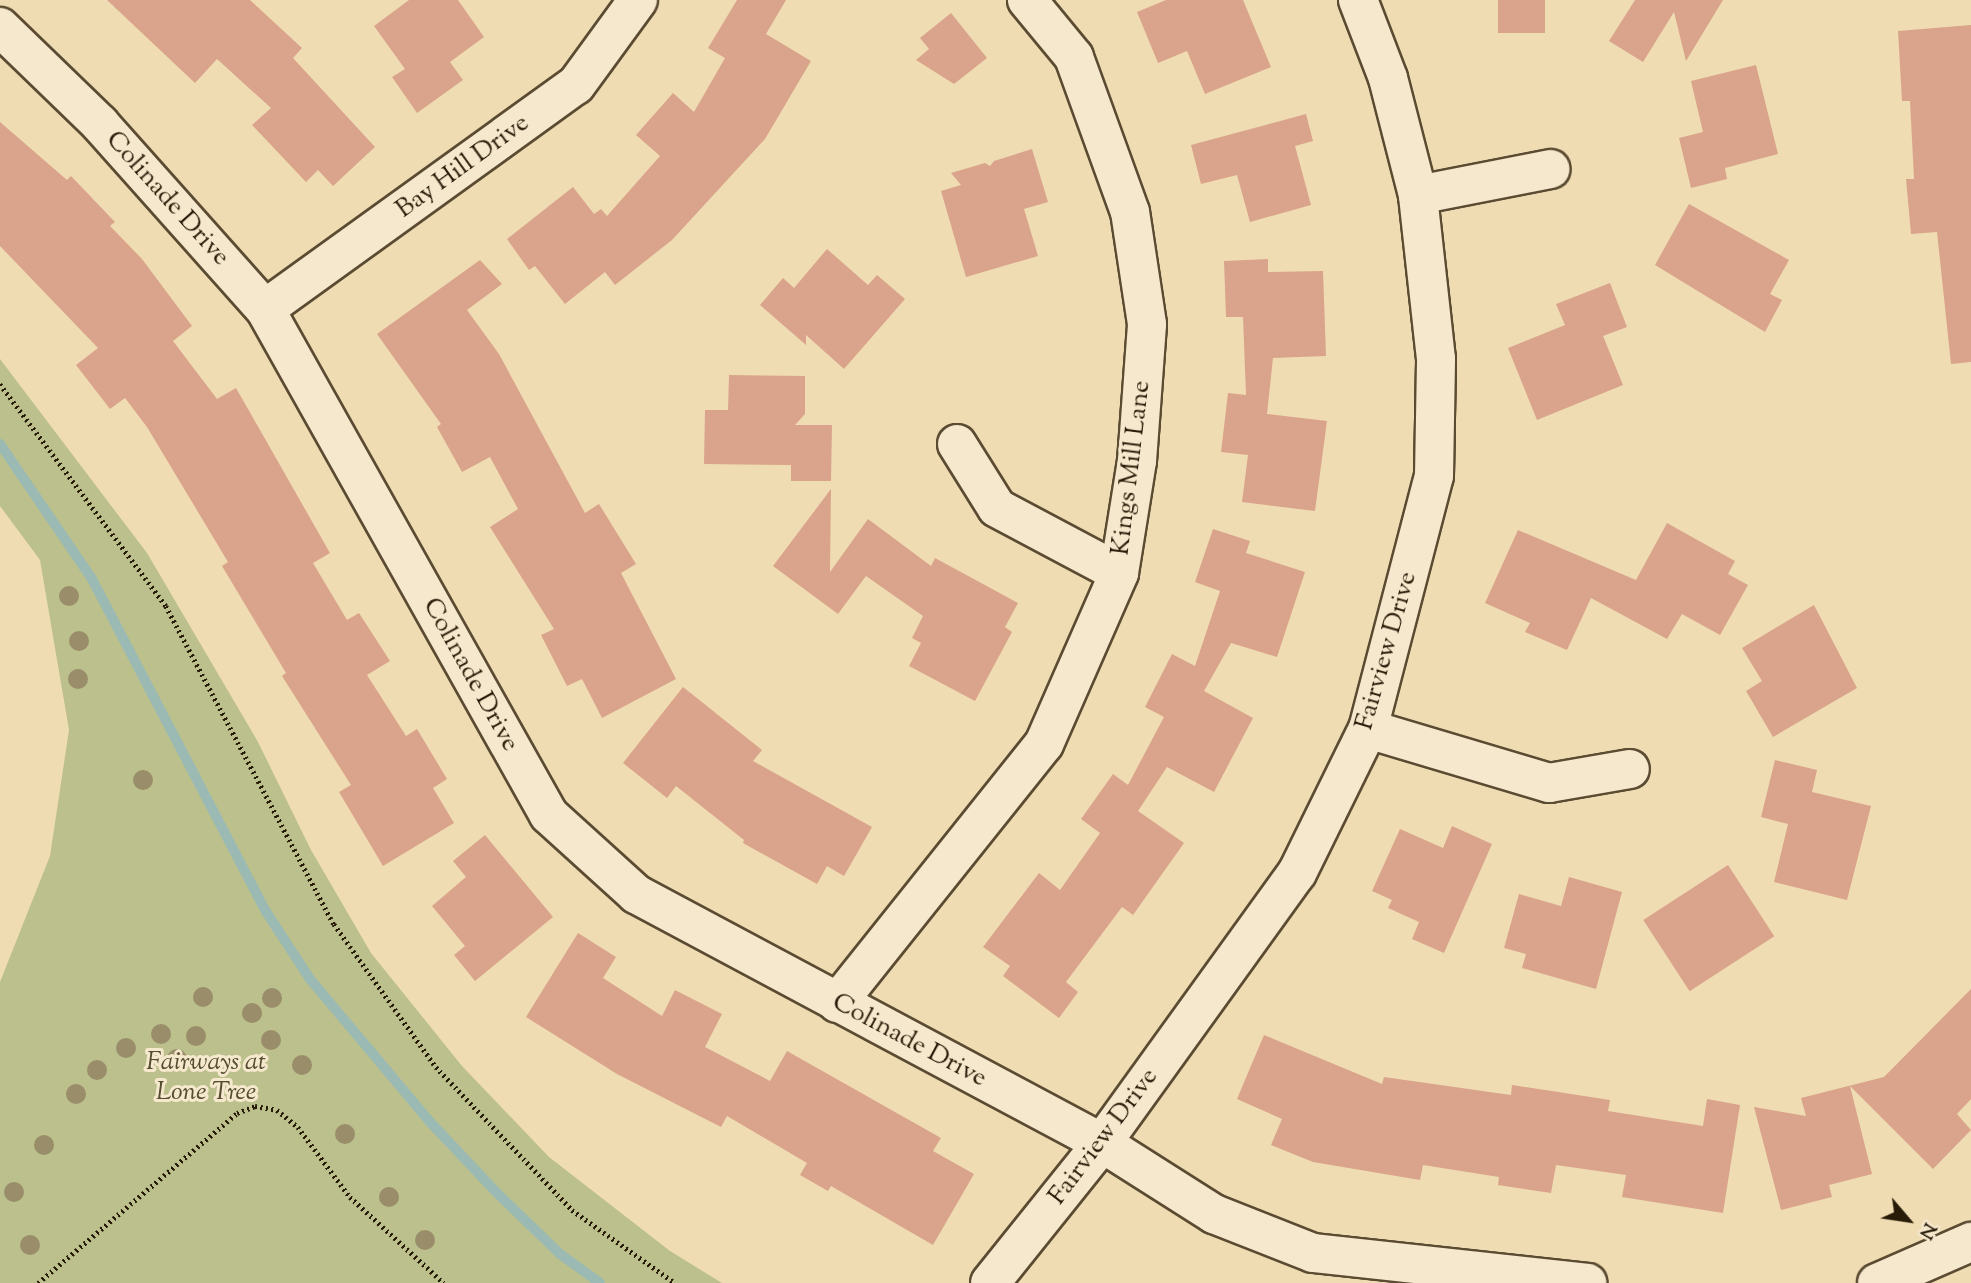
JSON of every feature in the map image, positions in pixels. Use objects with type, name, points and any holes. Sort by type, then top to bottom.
[{"type":"street","name":"Bay Hill Drive","points":[[265,309],[576,85],[638,0]]},
{"type":"street","name":"Kings Mill Lane","points":[[837,1003],[1044,744],[1119,573],[1137,461],[1147,324],[1130,212],[1074,57],[1027,0]]},
{"type":"street","name":"Fairview Drive","points":[[990,1283],[1102,1143],[1297,873],[1368,729],[1434,476],[1436,359],[1418,195],[1388,78],[1358,0]]},
{"type":"street","name":"Colinade Drive","points":[[0,27],[100,124],[265,309],[549,815],[636,894],[1102,1143],[1214,1214],[1312,1253],[1587,1283]]},
{"type":"street","points":[[1418,195],[1550,169]]},
{"type":"street","points":[[957,444],[997,508],[1119,573]]},
{"type":"street","points":[[1368,729],[1549,783],[1630,769]]},
{"type":"street","points":[[1877,1283],[1971,1242]]},
{"type":"path","points":[[0,384],[166,606],[334,924],[436,1067],[572,1210],[675,1283]]},
{"type":"path","points":[[38,1283],[237,1113],[255,1106],[277,1110],[298,1127],[350,1197],[444,1283]]},
{"type":"green space","name":"Fairways at Lone Tree","points":[[0,359],[147,553],[258,742],[311,850],[371,953],[462,1066],[549,1157],[670,1251],[722,1283],[0,1283],[0,982],[50,856],[69,730],[40,560],[0,506]]},
{"type":"building","points":[[107,0],[250,0],[302,48],[293,58],[375,147],[333,186],[318,170],[306,182],[252,125],[271,108],[217,59],[195,83]]},
{"type":"building","points":[[409,0],[458,0],[484,37],[450,62],[463,80],[417,113],[392,77],[405,69],[374,26]]},
{"type":"building","points":[[737,0],[786,0],[766,34],[811,61],[765,139],[672,240],[615,285],[605,272],[565,304],[535,266],[529,270],[507,239],[573,187],[594,214],[601,209],[607,216],[660,156],[636,135],[673,93],[694,112],[725,58],[708,48]]},
{"type":"building","points":[[1166,0],[1243,0],[1271,67],[1205,94],[1187,51],[1158,63],[1137,12]]},
{"type":"building","points":[[1498,0],[1545,0],[1545,33],[1498,33]]},
{"type":"building","points":[[1635,0],[1723,0],[1686,61],[1674,12],[1643,62],[1609,41]]},
{"type":"building","points":[[951,13],[987,58],[954,84],[916,60],[929,49],[920,38]]},
{"type":"building","points":[[1971,25],[1971,362],[1951,364],[1937,232],[1911,234],[1906,179],[1914,179],[1910,101],[1902,101],[1898,31]]},
{"type":"building","points":[[1756,65],[1778,154],[1725,168],[1727,179],[1691,188],[1679,138],[1703,132],[1691,81]]},
{"type":"building","points":[[1306,114],[1313,141],[1295,146],[1311,205],[1250,222],[1237,175],[1201,184],[1191,145]]},
{"type":"building","points":[[0,122],[67,180],[71,176],[115,222],[110,226],[142,259],[192,326],[173,341],[217,399],[236,388],[330,553],[313,563],[347,620],[359,613],[390,661],[367,675],[406,736],[417,729],[447,779],[433,788],[454,823],[383,866],[339,792],[351,785],[282,676],[286,673],[222,566],[228,562],[147,427],[125,398],[110,409],[76,365],[98,348],[0,246]]},
{"type":"building","points":[[1032,149],[1048,202],[1024,209],[1038,256],[966,277],[941,191],[961,185],[951,173],[985,163],[990,166],[994,161]]},
{"type":"building","points":[[1689,204],[1789,260],[1770,294],[1782,300],[1765,332],[1655,265]]},
{"type":"building","points":[[827,249],[868,285],[877,275],[905,299],[844,369],[806,335],[806,345],[760,305],[783,278],[794,288]]},
{"type":"building","points":[[1268,259],[1268,272],[1323,271],[1326,356],[1273,358],[1267,414],[1327,421],[1315,511],[1242,502],[1248,455],[1221,452],[1228,393],[1246,395],[1243,317],[1226,317],[1224,261]]},
{"type":"building","points":[[480,260],[502,284],[467,310],[499,354],[585,513],[599,504],[636,564],[621,573],[676,679],[602,718],[582,679],[567,686],[541,635],[554,629],[490,527],[518,509],[490,457],[462,472],[437,427],[441,424],[377,334]]},
{"type":"building","points":[[1610,283],[1627,327],[1603,336],[1623,385],[1537,420],[1508,348],[1565,325],[1556,304]]},
{"type":"building","points":[[729,375],[805,376],[805,414],[795,425],[832,425],[831,481],[791,481],[791,465],[704,464],[705,410],[728,410]]},
{"type":"building","points":[[831,489],[830,572],[868,519],[931,566],[935,558],[1018,603],[1005,627],[1012,632],[975,701],[909,666],[921,643],[912,638],[923,616],[866,576],[838,614],[773,566]]},
{"type":"building","points":[[1667,523],[1735,561],[1728,574],[1748,585],[1720,635],[1682,614],[1667,639],[1591,598],[1567,650],[1525,632],[1530,623],[1485,603],[1518,530],[1636,580]]},
{"type":"building","points":[[1213,529],[1250,541],[1246,553],[1305,572],[1277,657],[1231,643],[1204,691],[1253,718],[1214,792],[1167,767],[1138,811],[1184,843],[1133,915],[1122,907],[1066,982],[1078,992],[1059,1018],[1003,976],[1010,966],[983,947],[1039,873],[1060,890],[1100,833],[1081,819],[1113,774],[1128,785],[1164,717],[1145,707],[1172,654],[1195,666],[1220,591],[1195,582]]},
{"type":"building","points":[[1814,605],[1857,688],[1773,737],[1746,691],[1762,681],[1742,648]]},
{"type":"building","points":[[683,687],[762,750],[753,761],[872,827],[844,876],[827,866],[817,884],[743,843],[744,840],[676,786],[667,798],[623,763]]},
{"type":"building","points":[[1775,760],[1817,770],[1812,792],[1871,806],[1847,900],[1774,882],[1788,824],[1761,817]]},
{"type":"building","points":[[1452,826],[1492,844],[1444,953],[1412,939],[1419,922],[1388,908],[1392,900],[1372,891],[1400,829],[1443,848]]},
{"type":"building","points":[[485,835],[553,917],[475,981],[454,955],[465,946],[432,906],[466,877],[453,861]]},
{"type":"building","points":[[1728,865],[1774,936],[1690,991],[1643,920]]},
{"type":"building","points":[[1569,877],[1622,892],[1596,989],[1522,968],[1526,954],[1504,948],[1519,894],[1561,906]]},
{"type":"building","points":[[578,933],[616,957],[603,978],[662,1016],[675,990],[722,1014],[705,1047],[770,1081],[787,1051],[941,1138],[933,1151],[974,1174],[933,1245],[831,1186],[828,1191],[800,1175],[807,1163],[727,1116],[721,1127],[617,1074],[526,1017]]},
{"type":"building","points":[[1971,989],[1971,1099],[1957,1114],[1971,1130],[1933,1169],[1850,1086],[1872,1174],[1829,1185],[1832,1197],[1781,1210],[1754,1107],[1806,1116],[1801,1098],[1884,1077]]},
{"type":"building","points":[[1264,1035],[1382,1084],[1384,1077],[1511,1095],[1512,1085],[1610,1100],[1608,1111],[1703,1126],[1707,1099],[1740,1105],[1723,1213],[1622,1197],[1626,1175],[1556,1165],[1551,1193],[1498,1185],[1499,1177],[1423,1165],[1420,1180],[1313,1162],[1271,1145],[1282,1119],[1237,1099]]},
{"type":"waterway","points":[[0,444],[92,579],[265,910],[310,979],[431,1123],[496,1192],[560,1254],[600,1283]]}]
